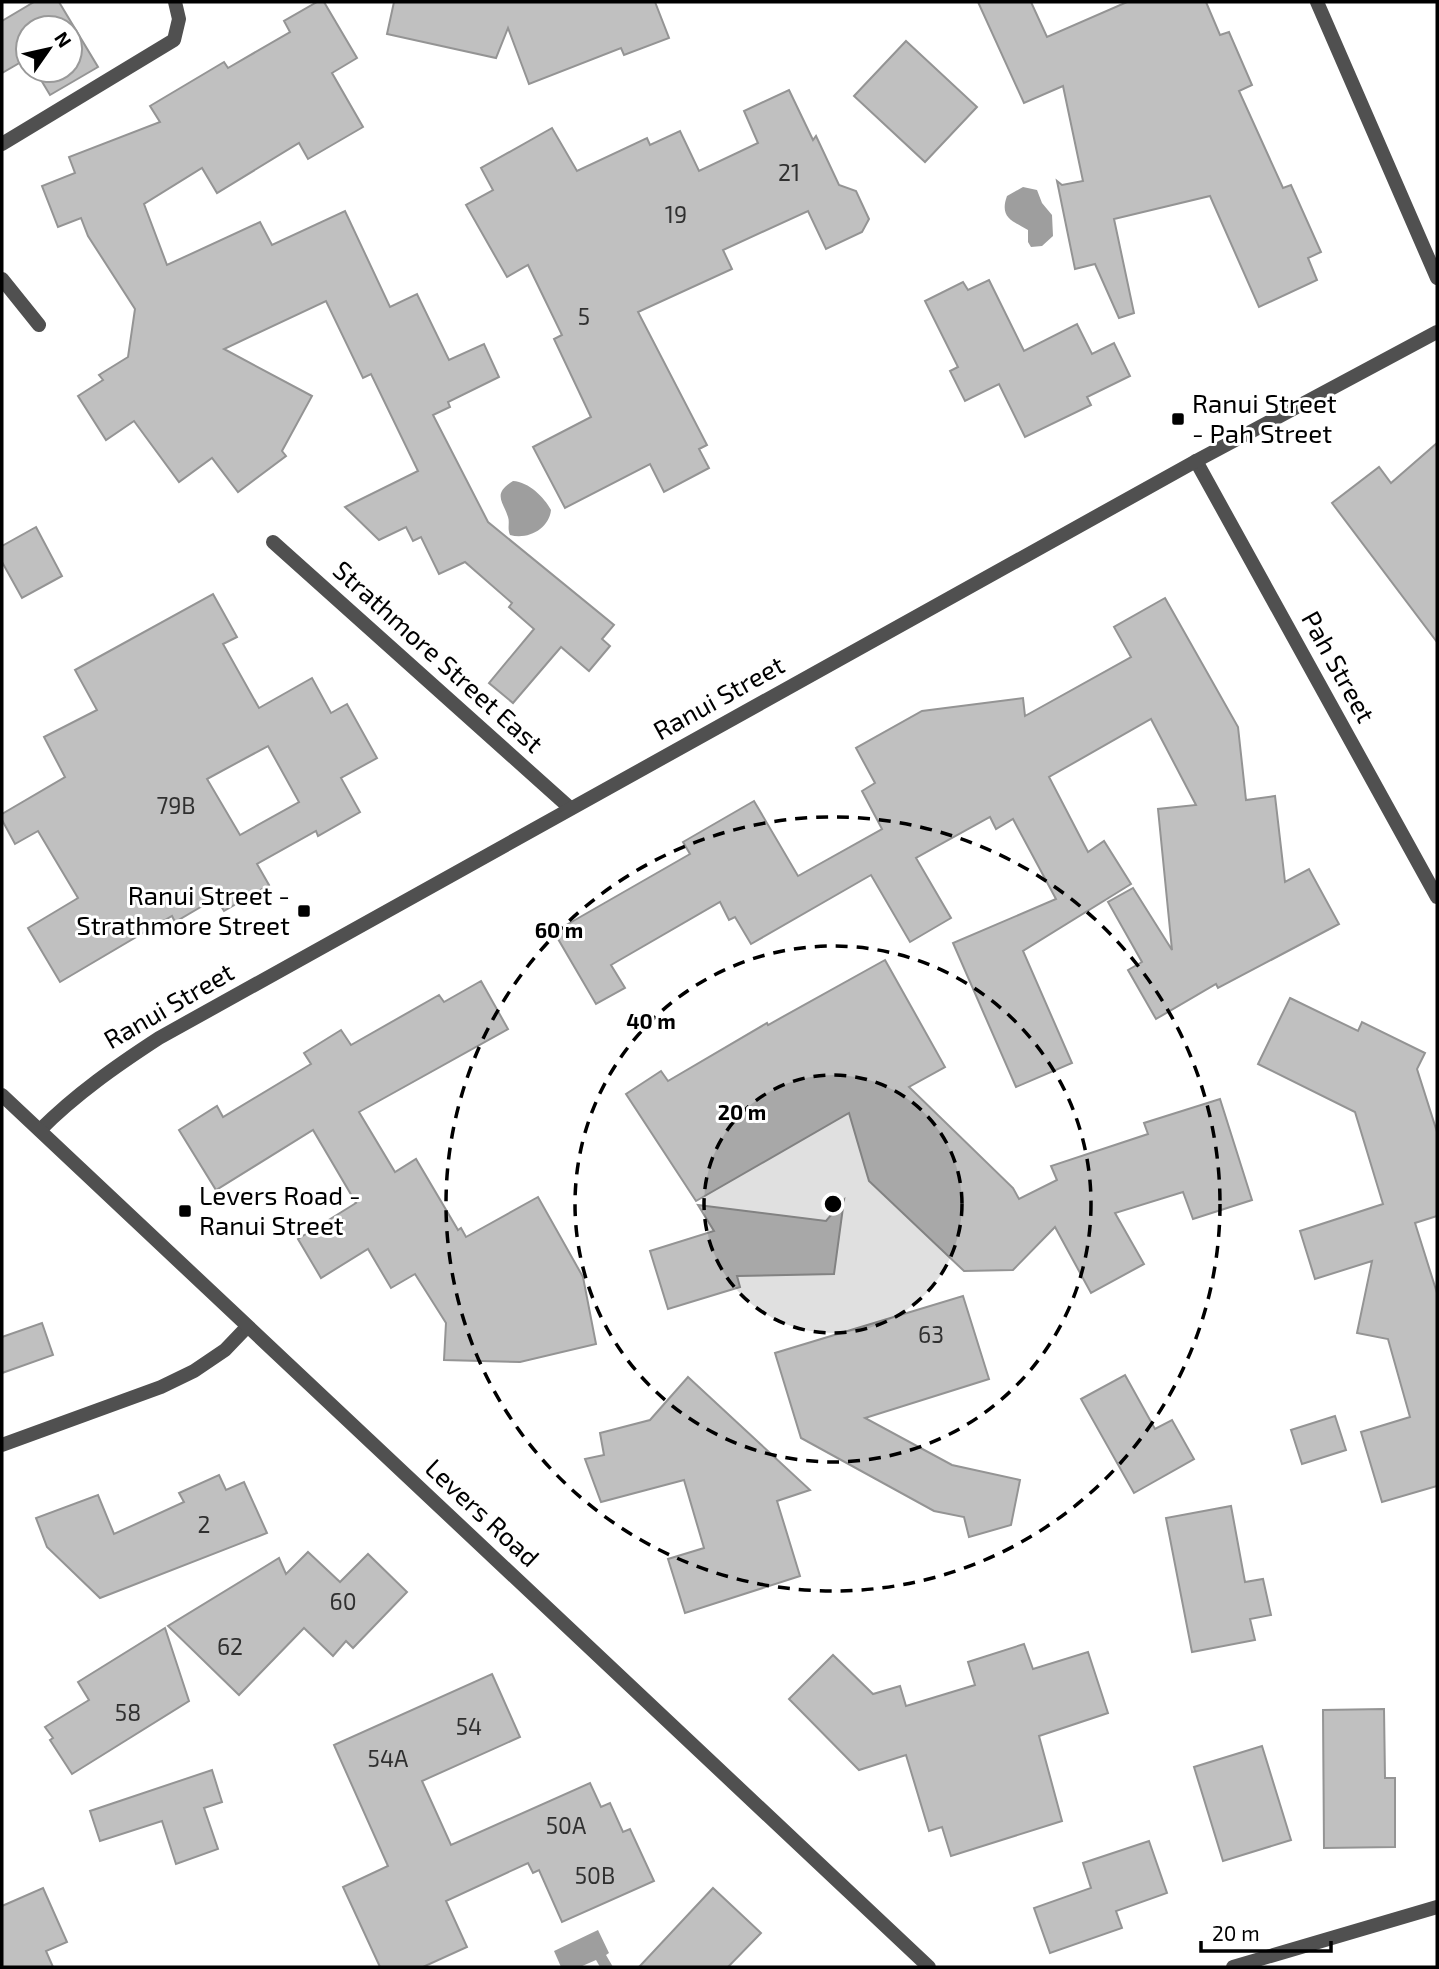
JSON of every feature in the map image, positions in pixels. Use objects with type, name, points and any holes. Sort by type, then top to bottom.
[{"type":"street","points":[[2,144],[174,40],[178,19],[175,2]]},
{"type":"street","points":[[1317,2],[1437,278]]},
{"type":"street","points":[[2,279],[39,325]]},
{"type":"street","name":"Ranui Street","points":[[40,1130],[63,1107],[108,1071],[159,1038],[1196,461],[1437,332]]},
{"type":"street","name":"Pah Street","points":[[1196,461],[1437,897]]},
{"type":"street","name":"Strathmore Street East","points":[[273,542],[570,808]]},
{"type":"street","name":"Levers Road","points":[[2,1095],[929,1967]]},
{"type":"street","points":[[2,1445],[161,1387],[194,1371],[225,1350],[247,1327]]},
{"type":"street","points":[[1233,1967],[1437,1907]]},
{"type":"shaded area","points":[[1023,187],[1037,190],[1042,203],[1052,215],[1053,236],[1042,246],[1031,247],[1028,230],[1006,214],[1007,196]]},
{"type":"shaded area","points":[[513,481],[525,484],[535,491],[551,510],[542,528],[524,536],[510,535],[509,519],[501,498],[503,490]]},
{"type":"shaded area","points":[[598,1930],[613,1967],[600,1967],[596,1960],[580,1967],[561,1967],[554,1951]]},
{"type":"building","points":[[34,2],[59,2],[66,14],[14,14],[14,66],[2,73],[2,21]]},
{"type":"building","points":[[317,2],[324,2],[357,58],[332,73],[363,127],[308,159],[299,143],[217,193],[202,168],[144,204],[167,265],[260,222],[272,245],[345,211],[390,307],[417,294],[449,360],[484,344],[499,377],[448,402],[450,407],[433,415],[488,522],[614,625],[602,639],[610,646],[589,671],[561,647],[513,703],[489,683],[534,629],[509,607],[512,603],[465,562],[439,574],[421,537],[413,541],[406,527],[379,540],[345,507],[418,471],[371,374],[363,378],[326,301],[224,349],[312,396],[282,451],[286,456],[238,492],[212,458],[179,482],[134,421],[106,440],[78,396],[103,380],[99,375],[128,357],[135,309],[88,236],[81,218],[58,227],[42,186],[75,173],[69,157],[160,122],[150,106],[224,62],[228,68],[290,32],[284,21]]},
{"type":"building","points":[[394,2],[655,2],[669,38],[624,55],[621,48],[529,84],[508,28],[496,58],[387,34]]},
{"type":"building","points":[[978,2],[1031,2],[1047,37],[1127,2],[1206,2],[1220,35],[1229,32],[1252,85],[1239,91],[1283,188],[1291,185],[1321,252],[1308,258],[1317,280],[1259,307],[1210,196],[1114,219],[1134,313],[1119,318],[1095,264],[1075,269],[1057,181],[1062,185],[1083,181],[1063,86],[1024,103]]},
{"type":"building","points":[[906,41],[977,107],[925,162],[854,96]]},
{"type":"building","points":[[84,44],[98,67],[84,75]]},
{"type":"building","points":[[43,84],[69,84],[50,95]]},
{"type":"building","points":[[789,90],[813,140],[816,136],[839,185],[856,191],[869,219],[862,232],[826,249],[808,211],[723,250],[732,269],[638,312],[707,445],[699,449],[709,468],[664,492],[650,464],[565,508],[533,447],[591,417],[554,339],[562,335],[528,265],[507,277],[466,205],[493,190],[481,168],[552,128],[577,171],[647,138],[650,145],[680,131],[699,171],[758,143],[744,111]]},
{"type":"building","points":[[989,280],[1024,351],[1077,324],[1092,354],[1114,343],[1130,376],[1087,397],[1091,405],[1025,437],[999,384],[965,401],[950,371],[958,367],[925,301],[963,282],[968,290]]},
{"type":"building","points":[[1437,443],[1437,642],[1332,503],[1379,467],[1391,483]]},
{"type":"building","points":[[36,527],[62,576],[22,598],[2,562],[2,546]]},
{"type":"building","points":[[213,594],[237,637],[223,644],[259,708],[312,678],[331,713],[347,704],[377,758],[341,778],[360,812],[318,836],[316,831],[257,864],[269,885],[224,911],[216,898],[175,922],[172,916],[60,982],[28,928],[78,898],[38,831],[15,844],[2,820],[2,814],[65,777],[44,737],[97,710],[75,670]],"holes":[[[268,746],[299,802],[240,835],[207,779]]]},
{"type":"building","points":[[1165,598],[1238,727],[1246,800],[1275,796],[1285,882],[1309,869],[1339,924],[1218,988],[1216,984],[1156,1019],[1128,970],[1142,962],[1108,902],[1133,888],[1172,950],[1158,809],[1196,805],[1151,719],[1049,777],[1088,852],[1104,841],[1131,884],[1023,951],[1072,1063],[1016,1087],[953,943],[1056,899],[1013,819],[996,829],[990,817],[916,858],[951,918],[910,942],[871,875],[751,944],[735,917],[729,920],[720,902],[611,965],[625,988],[596,1004],[554,932],[690,854],[683,842],[754,801],[798,876],[882,829],[862,791],[875,783],[856,748],[922,711],[1023,698],[1025,716],[1131,657],[1114,627]]},
{"type":"building","points":[[885,960],[945,1067],[909,1087],[1013,1188],[1019,1199],[1057,1180],[1051,1166],[1148,1134],[1144,1123],[1220,1099],[1252,1200],[1193,1219],[1183,1192],[1115,1213],[1144,1264],[1091,1293],[1055,1227],[1013,1270],[964,1271],[869,1181],[849,1113],[696,1201],[626,1094],[661,1071],[668,1081],[767,1023],[768,1025]]},
{"type":"building","points":[[481,981],[508,1029],[359,1112],[395,1172],[416,1159],[458,1230],[461,1228],[466,1237],[538,1197],[583,1277],[596,1344],[520,1362],[444,1360],[446,1323],[415,1274],[391,1288],[368,1249],[321,1278],[298,1239],[356,1203],[313,1130],[216,1190],[179,1130],[217,1106],[223,1117],[311,1064],[304,1053],[341,1030],[351,1045],[439,995],[444,1002]]},
{"type":"building","points":[[1290,998],[1358,1031],[1362,1022],[1425,1053],[1417,1069],[1437,1132],[1437,1216],[1415,1223],[1437,1293],[1437,1486],[1382,1502],[1361,1432],[1410,1417],[1388,1339],[1357,1333],[1372,1261],[1315,1279],[1300,1231],[1383,1204],[1355,1112],[1258,1064]]},
{"type":"building","points":[[844,1200],[834,1274],[737,1276],[740,1287],[668,1309],[650,1251],[714,1231],[698,1205],[826,1221]]},
{"type":"building","points":[[963,1296],[989,1379],[865,1418],[952,1465],[1020,1480],[1011,1525],[969,1537],[964,1517],[934,1511],[801,1438],[775,1353]]},
{"type":"building","points":[[42,1323],[53,1355],[2,1373],[2,1337]]},
{"type":"building","points":[[1125,1375],[1155,1429],[1172,1420],[1194,1459],[1134,1493],[1081,1399]]},
{"type":"building","points":[[688,1377],[810,1490],[777,1501],[800,1576],[685,1613],[668,1559],[704,1548],[684,1480],[601,1502],[585,1459],[604,1455],[600,1433],[650,1420]]},
{"type":"building","points":[[1335,1416],[1346,1450],[1302,1464],[1291,1430]]},
{"type":"building","points":[[219,1475],[226,1490],[244,1482],[267,1533],[100,1598],[47,1547],[36,1518],[98,1495],[114,1534],[184,1502],[179,1493]]},
{"type":"building","points":[[1231,1506],[1245,1582],[1263,1579],[1271,1615],[1250,1619],[1255,1640],[1192,1652],[1166,1518]]},
{"type":"building","points":[[308,1552],[340,1582],[368,1554],[407,1592],[353,1648],[346,1641],[333,1656],[304,1628],[239,1695],[168,1626],[279,1558],[286,1574]]},
{"type":"building","points":[[165,1628],[189,1701],[72,1774],[50,1740],[53,1738],[45,1727],[89,1700],[78,1682]]},
{"type":"building","points":[[1024,1644],[1033,1669],[1088,1652],[1108,1713],[1039,1736],[1062,1821],[951,1856],[942,1827],[929,1831],[906,1755],[859,1770],[789,1699],[833,1655],[873,1694],[900,1686],[906,1706],[975,1685],[968,1662]]},
{"type":"building","points":[[492,1674],[520,1737],[422,1781],[451,1845],[590,1783],[601,1807],[610,1803],[623,1832],[630,1829],[654,1881],[562,1922],[539,1870],[533,1873],[528,1863],[446,1901],[467,1947],[423,1967],[380,1967],[343,1887],[388,1866],[334,1745]]},
{"type":"building","points":[[1384,1709],[1385,1778],[1395,1778],[1395,1847],[1324,1848],[1323,1710]]},
{"type":"building","points":[[1262,1746],[1291,1840],[1223,1861],[1194,1767]]},
{"type":"building","points":[[212,1770],[222,1802],[204,1808],[218,1849],[176,1864],[162,1821],[100,1841],[90,1811]]},
{"type":"building","points":[[1149,1841],[1167,1893],[1116,1911],[1122,1928],[1050,1953],[1034,1908],[1091,1888],[1083,1863]]},
{"type":"building","points":[[43,1888],[67,1942],[46,1951],[53,1967],[2,1967],[2,1906]]},
{"type":"building","points":[[713,1888],[761,1933],[728,1967],[639,1967]]},
{"type":"place","name":"Ranui Street - Pah Street","points":[[1178,419]]},
{"type":"place","name":"Ranui Street - Strathmore Street","points":[[304,911]]},
{"type":"place","name":"Levers Road - Ranui Street","points":[[185,1211]]}]
